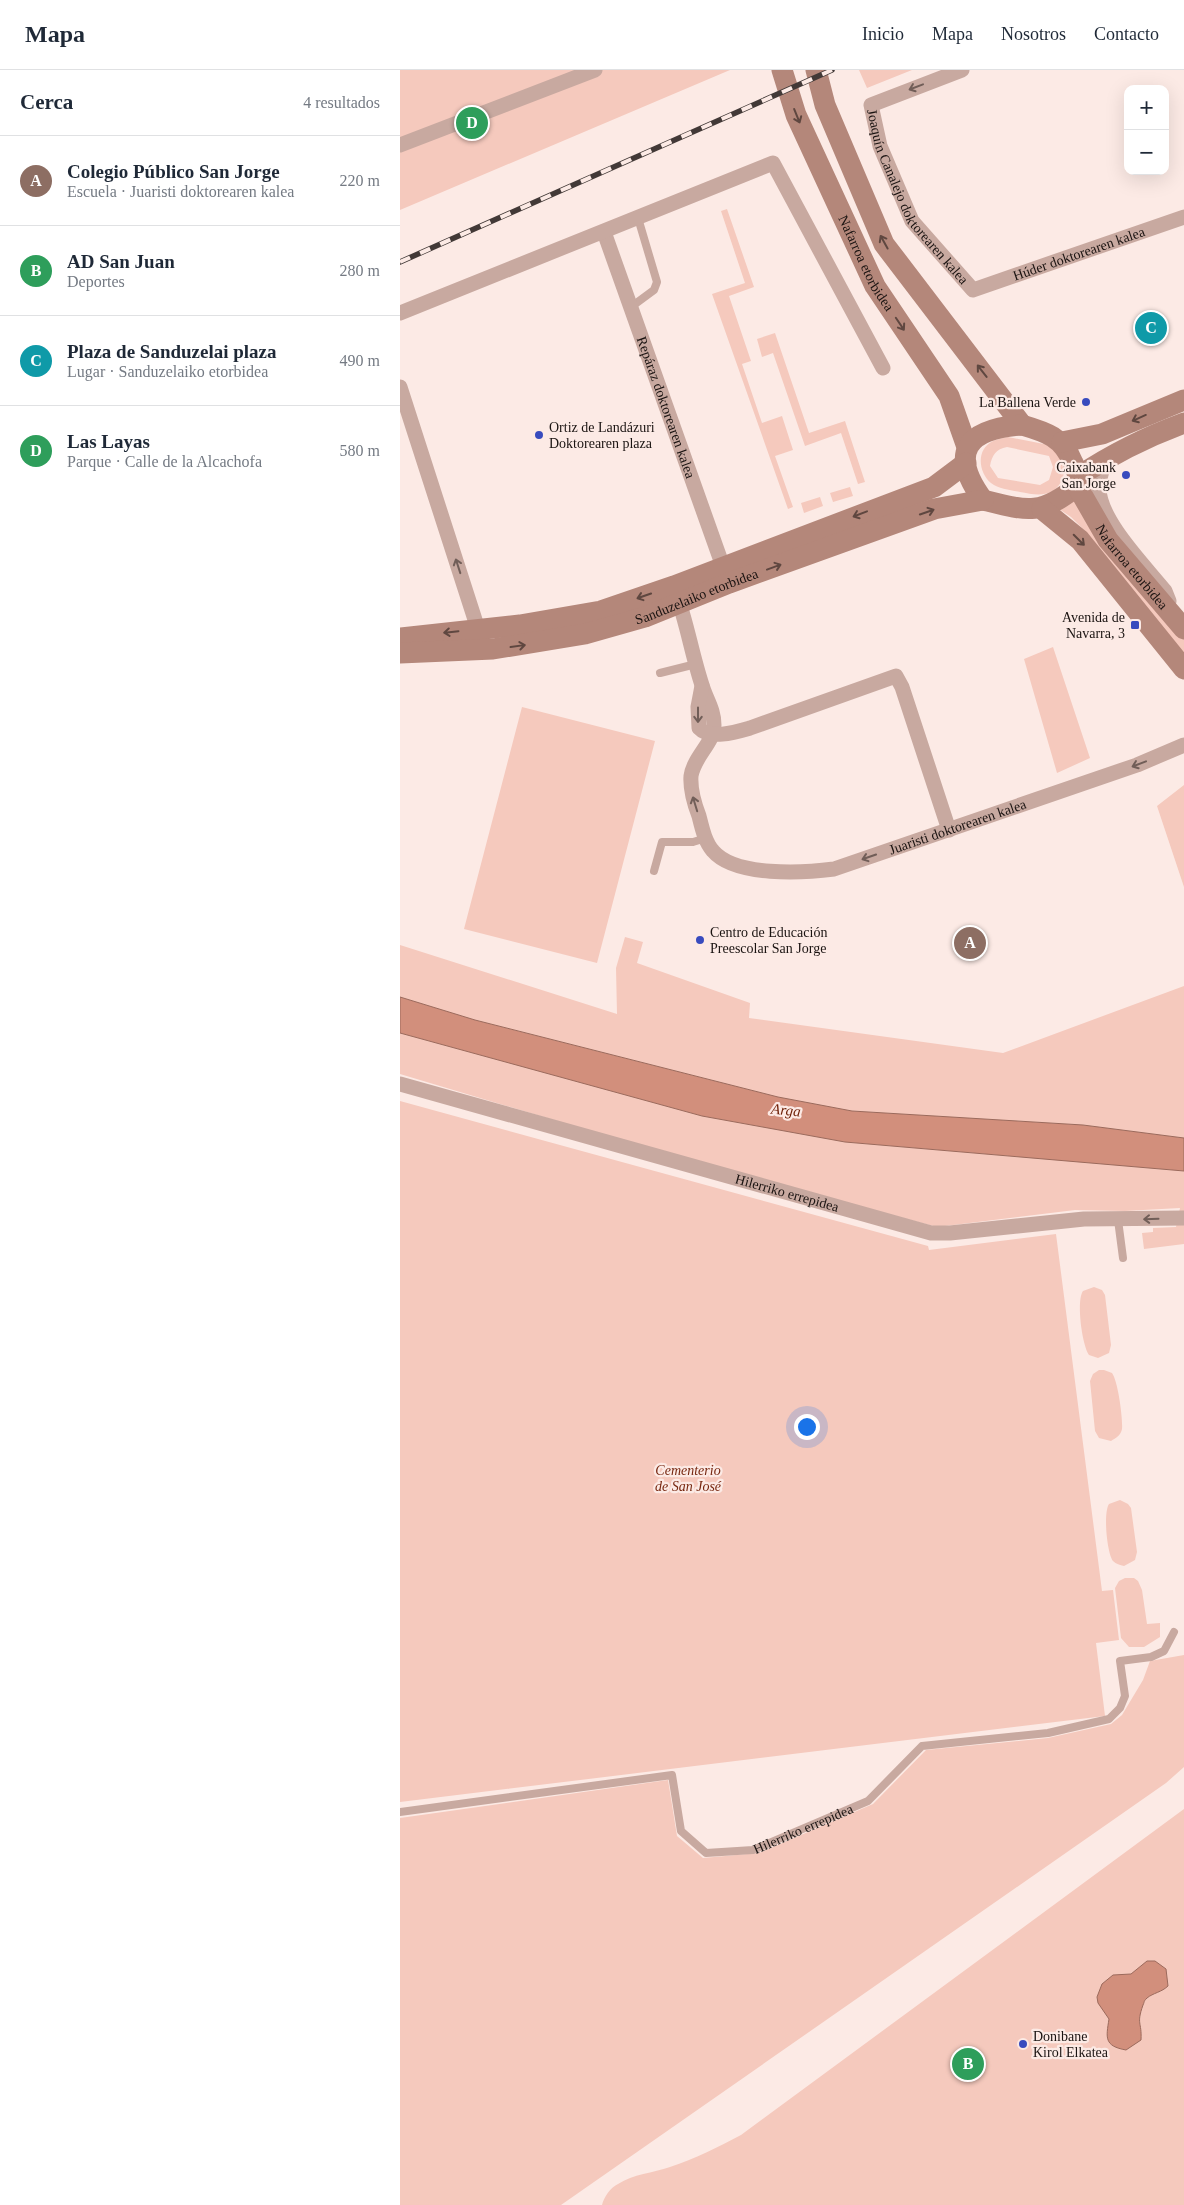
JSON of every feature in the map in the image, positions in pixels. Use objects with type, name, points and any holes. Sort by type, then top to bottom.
[{"type":"main road","name":"Nafarroa etorbidea","points":[[782,70],[796,115],[875,286],[949,396],[966,455]]},
{"type":"main road","name":"Nafarroa etorbidea","points":[[816,70],[825,106],[884,244],[1022,424]]},
{"type":"main road","points":[[1062,442],[1102,434],[1184,400]]},
{"type":"main road","points":[[1078,481],[1062,442],[1045,432],[1022,424],[989,429],[976,436],[966,455],[972,486],[983,500],[1011,507],[1042,509],[1061,499],[1078,481],[1107,458],[1149,437],[1184,424]]},
{"type":"main road","name":"Sanduzelaiko etorbidea","points":[[400,654],[494,649],[585,634],[637,620],[677,595],[934,487],[966,455]]},
{"type":"main road","name":"Nafarroa etorbidea","points":[[1078,481],[1108,540],[1180,624]]},
{"type":"main road","name":"Sanduzelaiko etorbidea","points":[[726,575],[934,509],[983,500]]},
{"type":"main road","name":"Nafarroa etorbidea","points":[[1042,509],[1080,540],[1184,669]]},
{"type":"main road","name":"Sanduzelaiko etorbidea","points":[[400,638],[520,625],[677,595]]},
{"type":"street","points":[[400,145],[595,70]]},
{"type":"street","name":"Joaquín Canalejo doktorearen kalea","points":[[962,70],[871,105],[880,146],[912,221],[973,290]]},
{"type":"street","points":[[400,313],[773,163],[883,368]]},
{"type":"street","name":"Húder doktorearen kalea","points":[[973,290],[1184,217]]},
{"type":"street","name":"Repáraz doktorearen kalea","points":[[604,232],[726,575]]},
{"type":"street","points":[[400,387],[478,629]]},
{"type":"street","name":"Nafarroa etorbidea","points":[[1107,458],[1101,474],[1099,489],[1111,523],[1165,591],[1180,624]]},
{"type":"street","points":[[677,595],[702,686],[698,723],[702,731],[713,734],[731,733],[750,728],[896,676],[902,687],[948,830]]},
{"type":"street","points":[[706,838],[692,793],[691,776],[696,760],[713,734]]},
{"type":"street","name":"Juaristi doktorearen kalea","points":[[706,838],[713,852],[725,860],[741,866],[778,871],[808,872],[834,869],[1137,765],[1184,746]]},
{"type":"street","name":"Hilerriko errepidea","points":[[400,1084],[931,1233],[950,1234],[1084,1219],[1184,1218]]},
{"type":"lane","points":[[631,307],[654,290],[656,282],[638,218]]},
{"type":"lane","points":[[660,674],[696,664]]},
{"type":"lane","points":[[654,871],[662,842],[693,842],[706,838]]},
{"type":"lane","points":[[1118,1220],[1123,1258]]},
{"type":"lane","name":"Hilerriko errepidea","points":[[400,1812],[672,1775],[680,1831],[706,1853],[753,1850],[868,1801],[922,1746],[1048,1733],[1109,1719],[1120,1708],[1125,1696],[1120,1661],[1151,1656],[1164,1651],[1174,1632]]},
{"type":"green space","points":[[400,70],[730,70],[400,210]]},
{"type":"green space","points":[[859,70],[912,70],[867,88]]},
{"type":"green space","points":[[727,209],[754,287],[729,296],[751,361],[742,364],[762,423],[782,416],[793,450],[775,456],[793,507],[788,509],[712,294],[745,283],[721,211]]},
{"type":"green space","points":[[775,333],[809,433],[845,421],[865,482],[858,484],[841,433],[805,446],[773,353],[762,357],[757,339]]},
{"type":"green space","points":[[1008,437],[1044,444],[1057,449],[1064,472],[1061,482],[1053,491],[1043,494],[1026,493],[998,487],[991,483],[983,473],[981,455],[984,449],[995,440]],"holes":[[[1007,447],[1049,456],[1053,467],[1049,480],[1040,485],[998,478],[990,466],[995,453]]]},
{"type":"green space","points":[[850,487],[853,496],[833,502],[830,493]]},
{"type":"green space","points":[[1078,492],[1184,639],[1184,654],[1087,533],[1071,517],[1056,507]]},
{"type":"green space","points":[[820,497],[823,506],[804,513],[801,503]]},
{"type":"green space","points":[[1053,647],[1090,758],[1057,773],[1024,659]]},
{"type":"green space","points":[[522,707],[655,741],[597,963],[464,929]]},
{"type":"green space","points":[[1184,785],[1184,887],[1157,806]]},
{"type":"green space","points":[[625,937],[643,942],[637,963],[750,1003],[749,1018],[1003,1053],[1184,986],[1184,1138],[1083,1125],[852,1111],[778,1097],[475,1020],[400,997],[400,945],[617,1014],[616,968]]},
{"type":"green space","points":[[400,1033],[702,1116],[845,1142],[1184,1171],[1184,1244],[1144,1249],[1142,1233],[1153,1232],[1153,1228],[1176,1227],[1180,1208],[1125,1211],[1075,1210],[937,1227],[697,1163],[400,1074]]},
{"type":"green space","name":"Cementerio de San José","points":[[400,1101],[928,1246],[929,1250],[1056,1234],[1102,1591],[1113,1590],[1119,1640],[1096,1643],[1105,1716],[400,1802]]},
{"type":"green space","points":[[1094,1287],[1102,1290],[1105,1295],[1111,1345],[1109,1353],[1098,1358],[1089,1355],[1086,1350],[1080,1313],[1083,1291]]},
{"type":"green space","points":[[1099,1370],[1112,1373],[1120,1400],[1122,1429],[1119,1435],[1111,1441],[1099,1438],[1095,1431],[1090,1381],[1093,1374]]},
{"type":"green space","points":[[1120,1500],[1131,1508],[1137,1552],[1135,1560],[1124,1566],[1113,1561],[1106,1533],[1106,1516],[1109,1504]]},
{"type":"green space","points":[[1125,1578],[1134,1578],[1138,1581],[1142,1590],[1147,1624],[1160,1623],[1160,1637],[1144,1647],[1129,1647],[1121,1638],[1115,1588],[1119,1581]]},
{"type":"green space","points":[[1184,1655],[1184,1767],[1166,1783],[561,2205],[400,2205],[400,1818],[668,1780],[677,1836],[703,1858],[759,1853],[873,1804],[926,1750],[1048,1738],[1111,1724],[1122,1715],[1143,1680],[1150,1661]]},
{"type":"green space","name":"Donibane Kirol Elkatea","points":[[1184,1809],[1184,2205],[602,2205],[610,2190],[624,2181],[688,2160],[741,2135]]},
{"type":"water","name":"Arga","points":[[400,997],[475,1020],[778,1097],[852,1111],[1083,1125],[1184,1138],[1184,1171],[845,1142],[702,1116],[400,1033]]},
{"type":"water","points":[[1147,1961],[1155,1961],[1166,1969],[1168,1986],[1149,1996],[1145,2001],[1140,2016],[1141,2040],[1126,2050],[1114,2046],[1108,2040],[1109,2019],[1098,2003],[1097,1997],[1102,1984],[1113,1975],[1131,1974]]},
{"type":"railway","points":[[400,262],[832,70]]},
{"type":"place","name":"Las Layas","points":[[472,123]]},
{"type":"place","name":"Plaza de Sanduzelai plaza","points":[[1151,328]]},
{"type":"place","name":"La Ballena Verde","points":[[1086,402]]},
{"type":"place","name":"Ortiz de Landázuri Doktorearen plaza","points":[[539,435]]},
{"type":"place","name":"Caixabank San Jorge","points":[[1126,475]]},
{"type":"place","name":"Avenida de Navarra, 3","points":[[1135,625]]},
{"type":"place","name":"Centro de Educación Preescolar San Jorge","points":[[700,940]]},
{"type":"place","name":"Colegio Público San Jorge","points":[[970,943]]},
{"type":"place","name":"Donibane Kirol Elkatea","points":[[1023,2044]]},
{"type":"place","name":"AD San Juan","points":[[968,2064]]}]
